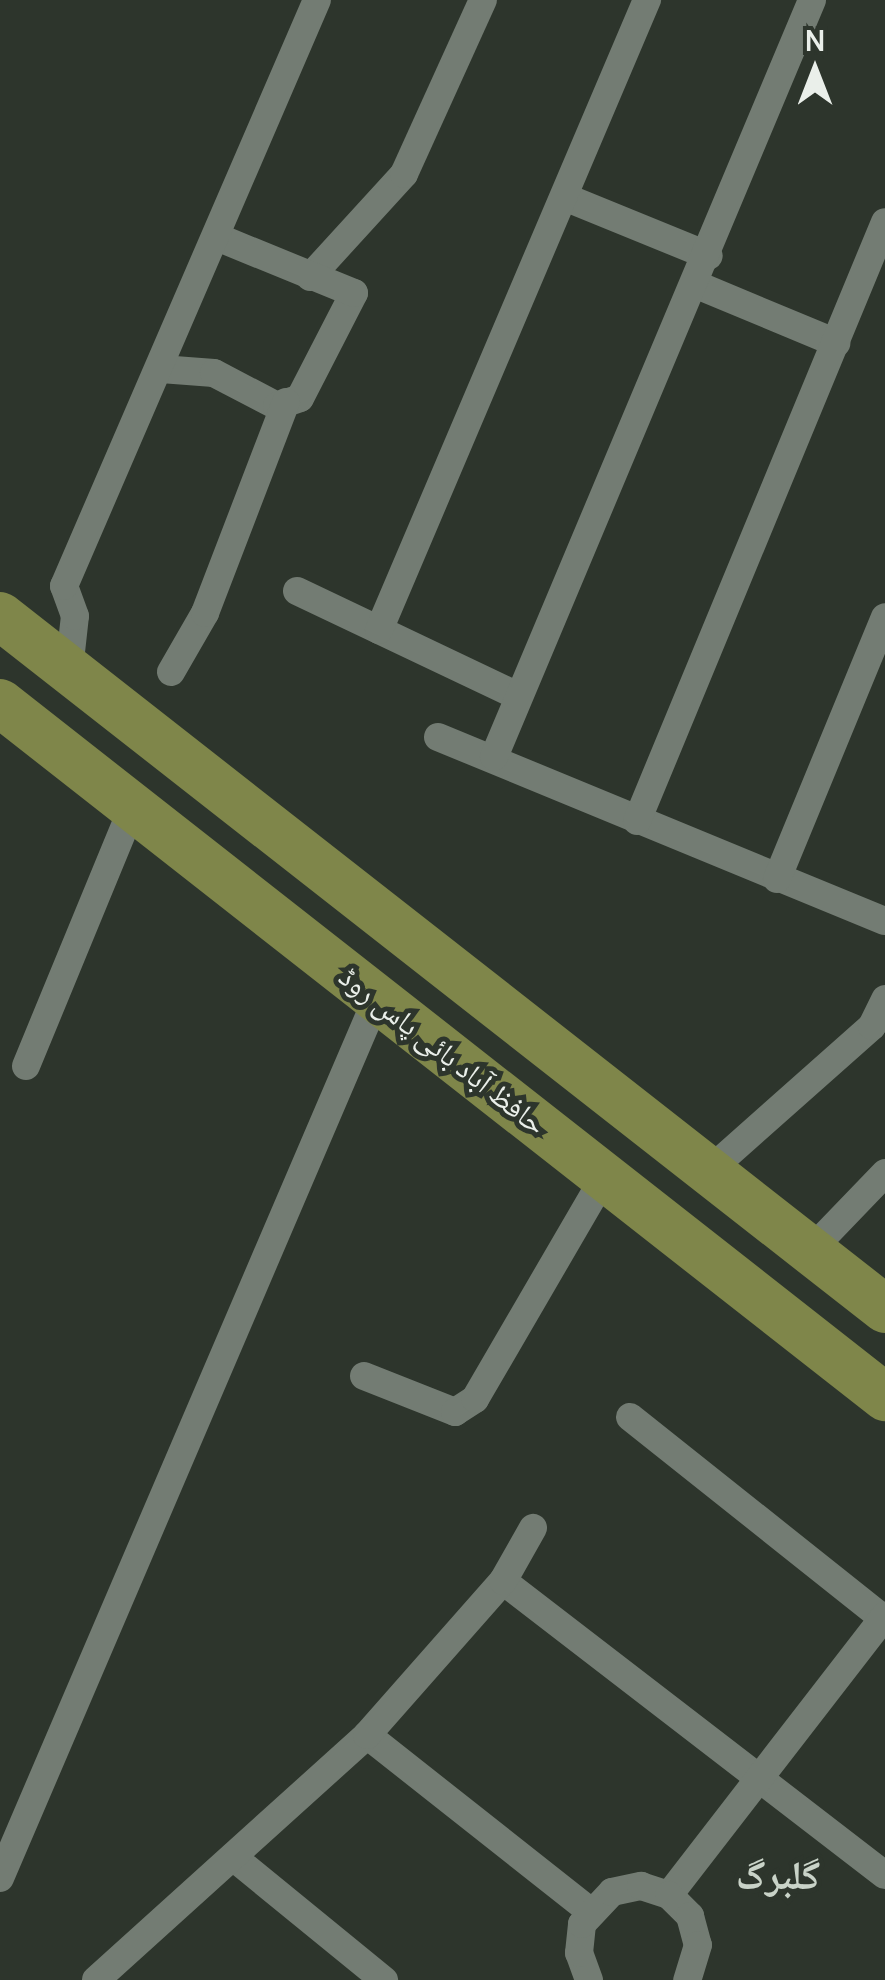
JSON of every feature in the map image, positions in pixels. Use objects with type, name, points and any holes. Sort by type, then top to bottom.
[{"type":"highway","points":[[0,616],[885,1309]]},
{"type":"highway","name":"حافظ آباد بائی پاس روڈ","points":[[0,703],[885,1397]]},
{"type":"street","points":[[69,670],[75,616],[64,586],[219,238],[317,0]]},
{"type":"street","points":[[310,277],[404,174],[483,0]]},
{"type":"street","points":[[379,630],[647,0]]},
{"type":"street","points":[[494,757],[709,256],[812,0]]},
{"type":"street","points":[[566,198],[709,256]]},
{"type":"street","points":[[637,821],[885,222]]},
{"type":"street","points":[[171,672],[205,613],[286,402],[320,368],[354,293],[219,238]]},
{"type":"street","points":[[697,284],[836,343]]},
{"type":"street","points":[[161,369],[214,373],[286,402]]},
{"type":"street","points":[[296,591],[518,696]]},
{"type":"street","points":[[777,879],[885,617]]},
{"type":"street","points":[[438,736],[885,921]]},
{"type":"street","points":[[26,1066],[133,807]]},
{"type":"street","points":[[0,1878],[377,998]]},
{"type":"street","points":[[710,1170],[872,1026],[885,999]]},
{"type":"street","points":[[811,1250],[885,1173]]},
{"type":"street","points":[[364,1376],[455,1412],[476,1399],[604,1176]]},
{"type":"street","points":[[630,1417],[884,1618],[669,1895]]},
{"type":"street","points":[[96,1980],[367,1735],[504,1581],[533,1528]]},
{"type":"street","points":[[504,1581],[885,1874]]},
{"type":"street","points":[[367,1735],[590,1911]]},
{"type":"street","points":[[233,1856],[384,1980]]},
{"type":"street","points":[[589,1980],[579,1938],[590,1911],[626,1888],[669,1895],[696,1930],[686,1980]]},
{"type":"district","name":"گلبرگ","points":[[778,1874]]}]
